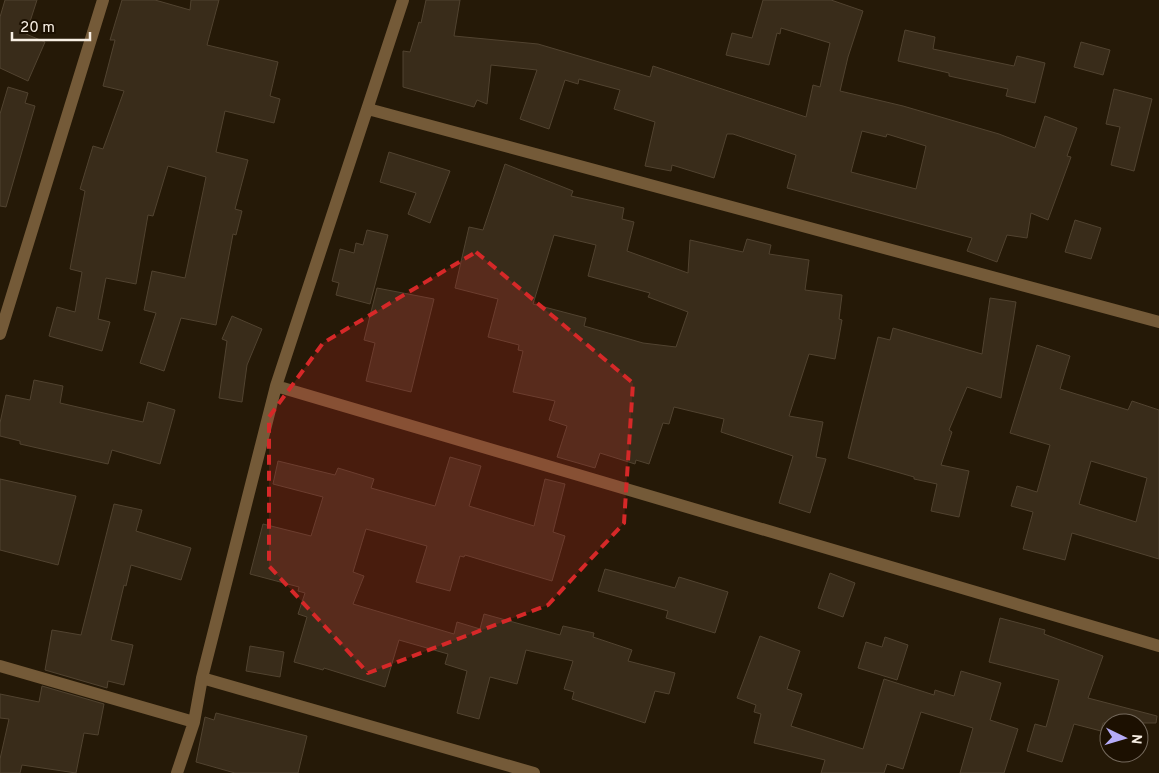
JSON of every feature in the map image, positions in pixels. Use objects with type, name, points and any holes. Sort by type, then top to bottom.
[{"type":"street","points":[[0,334],[103,0]]},
{"type":"street","points":[[178,773],[194,722],[202,678],[276,386],[403,0]]},
{"type":"street","points":[[368,109],[1159,322]]},
{"type":"street","points":[[276,386],[1159,646]]},
{"type":"street","points":[[0,666],[194,722]]},
{"type":"street","points":[[202,678],[534,773]]},
{"type":"highlighted area","points":[[476,252],[633,383],[624,523],[548,605],[368,673],[269,566],[269,417],[323,343]]},
{"type":"building","points":[[5,0],[37,0],[26,34],[45,42],[28,81],[0,68],[0,17]]},
{"type":"building","points":[[122,0],[155,0],[190,10],[191,0],[219,0],[207,45],[278,62],[270,96],[280,99],[274,123],[225,111],[216,152],[248,160],[235,209],[242,211],[236,235],[233,234],[216,325],[181,318],[164,371],[140,363],[156,313],[144,310],[152,271],[185,278],[206,177],[168,166],[153,216],[148,215],[136,284],[106,278],[98,319],[110,322],[102,351],[49,336],[57,307],[75,312],[82,272],[70,269],[85,191],[80,189],[93,146],[103,149],[124,91],[103,86],[115,40],[110,40]]},
{"type":"building","points":[[426,0],[460,0],[454,36],[538,44],[650,77],[653,66],[806,117],[813,85],[820,87],[830,43],[781,28],[780,34],[777,33],[769,65],[726,55],[732,33],[752,38],[763,0],[831,0],[863,11],[848,57],[840,91],[903,106],[999,134],[1035,148],[1045,116],[1077,128],[1067,156],[1071,157],[1048,220],[1031,213],[1027,238],[1007,235],[997,262],[967,251],[972,238],[787,188],[796,155],[733,134],[727,134],[714,178],[672,165],[671,171],[645,166],[655,122],[614,109],[620,90],[579,79],[578,84],[565,80],[549,129],[520,119],[537,70],[491,65],[487,104],[477,100],[474,107],[403,87],[403,51],[410,52],[419,22],[421,23]],"holes":[[[862,131],[886,137],[887,134],[926,146],[916,189],[851,172]]]},
{"type":"building","points":[[905,30],[935,37],[933,49],[1014,66],[1017,56],[1045,63],[1035,103],[1006,96],[1008,89],[949,76],[949,73],[898,61]]},
{"type":"building","points":[[1081,42],[1110,50],[1103,75],[1074,67]]},
{"type":"building","points":[[8,87],[28,93],[25,103],[35,106],[6,207],[0,206],[0,114]]},
{"type":"building","points":[[1114,89],[1152,99],[1134,171],[1111,165],[1120,127],[1106,124]]},
{"type":"building","points":[[389,152],[450,171],[430,223],[408,214],[416,193],[380,182]]},
{"type":"building","points":[[505,164],[573,191],[571,196],[624,208],[622,219],[634,222],[627,251],[688,273],[690,240],[743,252],[747,239],[771,245],[769,254],[809,260],[805,290],[842,295],[839,319],[842,320],[835,359],[809,354],[789,416],[823,422],[816,457],[826,459],[810,513],[779,503],[793,456],[721,432],[724,419],[674,407],[669,424],[663,423],[649,464],[636,460],[635,464],[600,453],[595,468],[557,457],[567,426],[549,420],[555,401],[513,392],[523,351],[518,350],[519,345],[488,337],[498,299],[455,288],[469,227],[483,230]],"holes":[[[554,235],[596,245],[588,276],[650,293],[648,297],[688,312],[676,347],[643,343],[584,326],[586,318],[533,304]]]},
{"type":"building","points":[[1075,220],[1101,228],[1091,259],[1065,252]]},
{"type":"building","points":[[367,230],[388,235],[370,304],[336,295],[339,283],[332,281],[340,249],[354,253],[356,243],[363,245]]},
{"type":"building","points":[[377,288],[434,299],[411,392],[366,381],[375,343],[364,340]]},
{"type":"building","points":[[990,298],[1016,302],[1001,398],[967,387],[949,430],[952,432],[941,465],[969,471],[959,517],[931,511],[937,484],[914,479],[914,477],[848,458],[878,337],[890,340],[893,328],[982,354]]},
{"type":"building","points":[[232,316],[262,329],[247,365],[242,402],[219,398],[227,341],[222,339]]},
{"type":"building","points":[[1037,345],[1070,356],[1060,389],[1128,410],[1132,401],[1159,410],[1159,559],[1072,533],[1065,560],[1023,549],[1033,512],[1011,506],[1017,486],[1037,492],[1050,445],[1010,433]],"holes":[[[1091,461],[1147,478],[1136,522],[1079,504]]]},
{"type":"building","points":[[34,380],[63,386],[60,403],[143,422],[148,402],[175,410],[160,464],[112,450],[108,464],[20,444],[20,441],[0,436],[0,423],[6,395],[30,400]]},
{"type":"building","points":[[450,457],[481,466],[469,506],[534,526],[545,479],[565,484],[553,532],[565,536],[552,581],[465,555],[464,557],[460,556],[450,591],[416,582],[427,546],[366,529],[353,572],[364,576],[353,604],[454,634],[457,622],[480,629],[484,614],[560,635],[563,626],[594,633],[593,637],[632,650],[628,661],[675,673],[669,694],[655,691],[645,723],[572,699],[574,692],[564,689],[573,661],[526,650],[517,684],[490,677],[479,719],[457,713],[467,671],[445,664],[448,654],[399,640],[385,687],[324,668],[323,670],[294,662],[307,617],[298,614],[305,593],[298,591],[299,587],[250,574],[263,524],[311,536],[323,497],[273,484],[278,461],[335,475],[338,468],[374,479],[371,488],[435,506]]},
{"type":"building","points":[[0,479],[76,496],[58,565],[0,550]]},
{"type":"building","points":[[114,504],[142,510],[136,531],[191,548],[181,580],[131,565],[126,586],[124,585],[111,640],[133,645],[124,685],[108,681],[107,688],[45,670],[52,630],[81,635]]},
{"type":"building","points":[[605,569],[675,588],[679,577],[728,592],[715,633],[666,618],[668,611],[598,591]]},
{"type":"building","points":[[830,573],[855,583],[843,617],[818,608]]},
{"type":"building","points":[[1000,618],[1045,630],[1044,634],[1103,656],[1088,698],[1146,713],[1099,713],[1099,730],[1074,724],[1062,762],[1027,751],[1035,724],[1046,727],[1059,680],[989,662]]},
{"type":"building","points":[[760,636],[800,651],[787,689],[802,694],[791,726],[863,749],[884,679],[934,695],[935,690],[954,696],[961,671],[1001,683],[990,720],[1018,729],[1004,773],[960,773],[973,728],[921,712],[903,769],[887,764],[884,773],[821,773],[825,760],[754,743],[761,714],[754,712],[756,705],[737,698]]},
{"type":"building","points":[[885,637],[908,645],[897,680],[858,668],[866,642],[882,647]]},
{"type":"building","points":[[250,646],[284,652],[280,677],[246,671]]},
{"type":"building","points":[[42,686],[104,704],[98,735],[84,733],[76,773],[22,765],[20,773],[0,773],[0,759],[9,719],[0,718],[0,694],[39,702]]},
{"type":"building","points":[[216,713],[307,736],[298,773],[235,773],[196,762],[205,717],[214,720]]},
{"type":"building","points":[[1149,714],[1157,716],[1156,723],[1149,723]]}]
